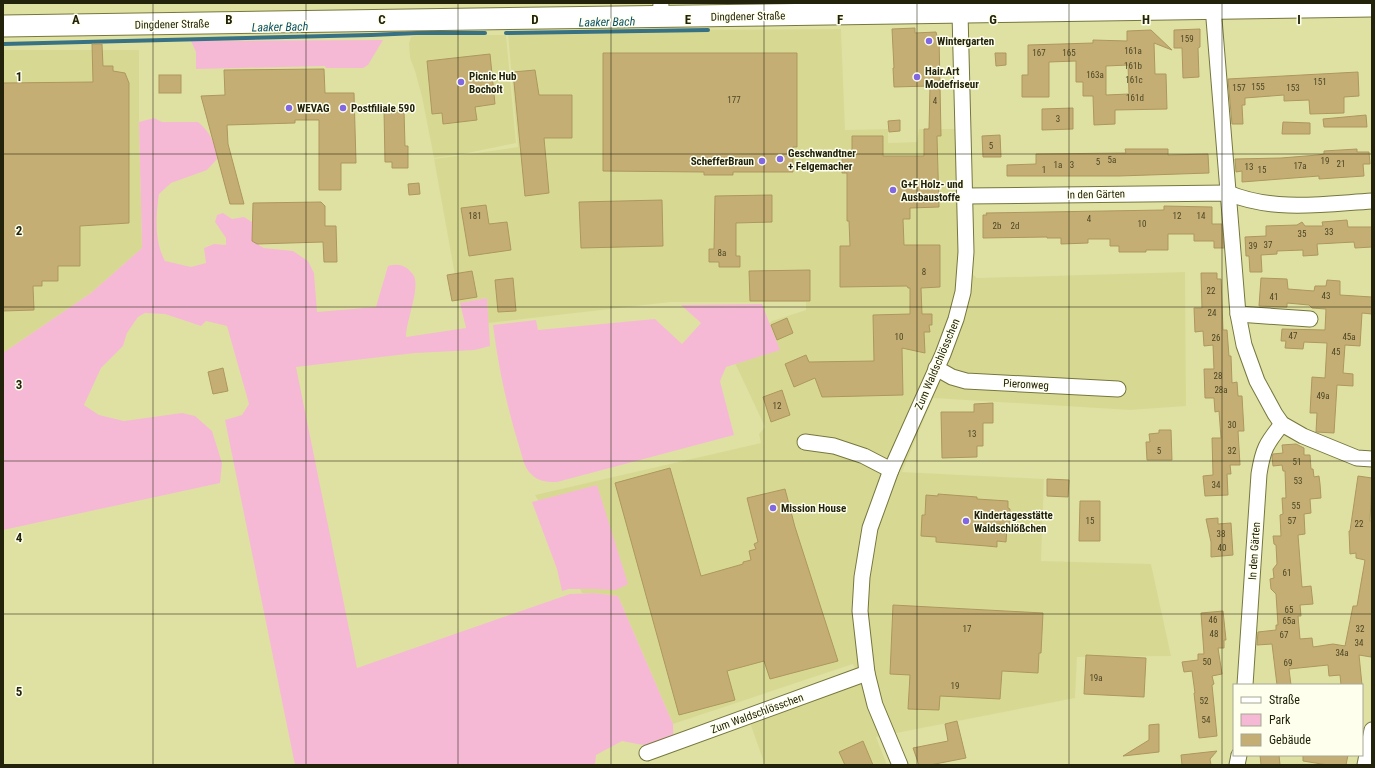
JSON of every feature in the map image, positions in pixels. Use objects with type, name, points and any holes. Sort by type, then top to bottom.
[{"type":"main road","name":"Dingdener Straße","points":[[3,26],[660,10],[881,8],[960,13],[1372,6]]},
{"type":"street","name":"Zum Waldschlösschen","points":[[900,765],[875,705],[867,673],[860,611],[862,577],[870,528],[891,470],[956,319],[963,292],[966,252],[960,13]]},
{"type":"street","points":[[1214,19],[1238,314],[1244,345],[1257,381],[1282,424],[1303,436],[1357,458],[1372,459]]},
{"type":"street","name":"In den Gärten","points":[[964,196],[1228,192],[1243,199],[1294,206],[1372,201]]},
{"type":"street","points":[[1238,314],[1310,319]]},
{"type":"street","name":"Pieronweg","points":[[936,368],[952,377],[966,381],[1118,389]]},
{"type":"street","name":"In den Gärten","points":[[1245,684],[1259,474],[1262,456],[1268,442],[1282,424]]},
{"type":"street","points":[[805,442],[834,446],[864,456],[891,470]]},
{"type":"street","name":"Zum Waldschlösschen","points":[[647,753],[867,673]]},
{"type":"street","points":[[1365,765],[1371,736]]},
{"type":"shaded area","points":[[841,29],[845,130],[888,129],[888,143],[917,142],[919,129],[961,129],[962,266],[977,278],[1185,272],[1186,406],[1130,410],[933,398],[902,472],[1044,479],[1041,561],[1151,564],[1171,656],[1077,657],[1075,698],[876,737],[887,765],[765,765],[749,720],[856,671],[853,664],[673,724],[618,596],[582,593],[550,521],[535,495],[761,443],[759,434],[765,427],[735,363],[772,321],[806,310],[806,302],[671,302],[488,323],[487,298],[460,303],[434,159],[518,147],[508,34],[654,30]]},
{"type":"shaded area","points":[[417,35],[506,35],[516,143],[463,154],[434,158],[422,97],[410,58],[409,43],[411,37]]},
{"type":"shaded area","points":[[3,50],[139,50],[142,248],[91,293],[3,353]]},
{"type":"green space","points":[[383,40],[368,65],[363,68],[326,68],[325,66],[196,69],[196,52],[191,41]]},
{"type":"green space","points":[[154,118],[162,122],[198,122],[212,139],[217,159],[207,170],[171,183],[159,194],[157,211],[157,237],[161,253],[165,261],[191,267],[206,263],[204,248],[214,244],[226,245],[226,238],[215,222],[217,215],[223,213],[232,219],[244,217],[252,222],[252,241],[264,248],[293,251],[308,261],[314,273],[317,312],[376,307],[388,266],[393,265],[401,265],[406,267],[414,276],[414,297],[406,337],[466,328],[460,303],[487,298],[490,346],[475,350],[415,353],[296,367],[357,668],[570,594],[594,593],[618,596],[673,724],[674,751],[622,741],[596,755],[595,765],[295,765],[225,420],[242,415],[249,404],[227,326],[206,321],[201,326],[165,314],[145,313],[138,317],[127,333],[123,346],[101,368],[84,405],[99,415],[124,421],[182,413],[195,416],[212,431],[222,463],[220,483],[3,530],[3,353],[91,293],[142,248],[139,122]]},
{"type":"green space","points":[[762,304],[780,350],[726,367],[720,381],[734,435],[557,482],[546,482],[540,480],[534,477],[529,471],[522,457],[507,401],[497,356],[493,325],[536,320],[538,330],[655,319],[682,344],[701,323],[681,305]]},
{"type":"green space","points":[[597,485],[628,584],[616,590],[569,589],[562,591],[557,569],[532,502]]},
{"type":"building","points":[[915,28],[915,33],[936,32],[937,36],[939,36],[941,136],[937,136],[939,207],[910,208],[910,219],[903,219],[904,245],[940,245],[940,287],[921,288],[922,314],[932,314],[932,325],[929,325],[930,332],[924,332],[925,353],[902,348],[903,395],[822,397],[815,378],[794,387],[785,364],[806,355],[809,362],[874,361],[873,315],[910,314],[910,288],[907,286],[840,287],[840,246],[850,246],[849,221],[847,221],[847,173],[842,173],[842,151],[852,151],[852,136],[883,136],[883,156],[924,156],[924,129],[929,129],[930,86],[894,87],[892,29]]},
{"type":"building","points":[[1200,29],[1200,47],[1198,48],[1199,77],[1183,78],[1182,48],[1174,48],[1174,30]]},
{"type":"building","points":[[1151,30],[1172,50],[1154,43],[1155,74],[1166,74],[1167,109],[1115,110],[1115,124],[1094,125],[1093,96],[1083,96],[1083,82],[1076,82],[1076,61],[1049,62],[1049,97],[1022,97],[1022,75],[1028,75],[1028,45],[1093,43],[1093,40],[1127,41],[1127,31]],"holes":[[[1128,65],[1129,94],[1106,95],[1106,66]]]},
{"type":"building","points":[[92,44],[102,44],[103,66],[113,66],[113,71],[125,73],[129,83],[129,223],[80,226],[80,266],[58,266],[58,281],[42,281],[42,286],[33,286],[34,310],[3,311],[3,83],[93,82]]},
{"type":"building","points":[[603,53],[797,53],[797,147],[793,147],[793,172],[733,172],[733,175],[704,175],[704,172],[603,171]]},
{"type":"building","points":[[995,53],[1006,53],[1006,65],[996,66]]},
{"type":"building","name":"Picnic Hub Bocholt","points":[[490,54],[495,104],[475,107],[477,120],[443,124],[442,113],[432,114],[427,61]]},
{"type":"building","points":[[324,69],[325,93],[354,93],[356,163],[341,163],[341,190],[319,190],[319,120],[295,120],[295,123],[227,125],[228,144],[244,204],[230,204],[201,96],[225,95],[224,70]]},
{"type":"building","points":[[535,70],[539,95],[572,95],[572,138],[544,138],[549,193],[525,196],[513,72]]},
{"type":"building","points":[[1358,72],[1359,96],[1344,97],[1344,113],[1310,114],[1309,100],[1284,101],[1284,95],[1245,98],[1245,105],[1242,105],[1243,124],[1232,124],[1228,79]]},
{"type":"building","points":[[159,75],[181,75],[181,93],[159,93]]},
{"type":"building","points":[[1073,108],[1073,129],[1042,130],[1042,109]]},
{"type":"building","points":[[384,110],[404,110],[405,146],[408,146],[408,168],[392,168],[392,162],[385,162]]},
{"type":"building","points":[[1366,115],[1367,127],[1324,127],[1323,119]]},
{"type":"building","points":[[900,120],[900,131],[889,132],[888,121]]},
{"type":"building","points":[[1283,122],[1310,123],[1310,134],[1282,134]]},
{"type":"building","points":[[1000,135],[1001,157],[983,157],[982,136]]},
{"type":"building","points":[[1125,149],[1168,149],[1168,155],[1208,154],[1209,173],[1119,176],[1007,176],[1007,165],[1036,164],[1036,154],[1126,153]]},
{"type":"building","points":[[1357,149],[1357,152],[1369,152],[1370,164],[1363,164],[1364,176],[1319,179],[1319,176],[1242,182],[1242,171],[1236,172],[1235,159],[1281,158],[1318,155],[1324,154],[1324,151]]},
{"type":"building","points":[[419,183],[420,194],[409,195],[408,184]]},
{"type":"building","points":[[772,195],[772,222],[736,223],[736,256],[740,256],[740,267],[719,267],[719,262],[709,262],[709,249],[714,249],[715,196]]},
{"type":"building","points":[[662,200],[663,246],[581,248],[579,202]]},
{"type":"building","points":[[321,202],[325,206],[325,226],[336,226],[337,262],[324,262],[323,242],[257,244],[252,241],[253,203]]},
{"type":"building","points":[[486,205],[489,224],[507,222],[511,250],[469,256],[461,208]]},
{"type":"building","points":[[1164,206],[1212,207],[1212,224],[1222,224],[1224,248],[1214,248],[1214,241],[1194,241],[1194,234],[1168,234],[1168,250],[1146,250],[1146,252],[1119,252],[1119,246],[1110,246],[1110,239],[1088,239],[1088,243],[1061,244],[1061,238],[983,238],[983,215],[987,215],[986,213],[1164,210]]},
{"type":"building","points":[[1347,220],[1348,227],[1372,227],[1372,247],[1355,248],[1354,242],[1317,244],[1318,255],[1303,256],[1303,250],[1277,251],[1277,254],[1261,255],[1262,272],[1250,272],[1249,256],[1246,256],[1245,237],[1266,236],[1266,226],[1297,225],[1302,222],[1305,226],[1323,226],[1322,222]]},
{"type":"building","points":[[810,270],[810,301],[750,301],[749,271]]},
{"type":"building","points":[[472,271],[477,297],[452,301],[447,275]]},
{"type":"building","points":[[1201,273],[1217,273],[1217,279],[1221,279],[1223,330],[1227,330],[1229,356],[1231,356],[1232,383],[1237,382],[1238,396],[1242,396],[1244,431],[1238,431],[1240,465],[1230,465],[1231,474],[1227,474],[1228,495],[1205,496],[1203,476],[1213,475],[1212,438],[1221,438],[1219,411],[1215,412],[1214,398],[1205,398],[1204,369],[1214,369],[1213,345],[1204,346],[1203,331],[1195,332],[1194,308],[1202,308]]},
{"type":"building","points":[[513,278],[516,311],[498,312],[495,280]]},
{"type":"building","points":[[1261,278],[1287,279],[1288,289],[1314,291],[1315,286],[1326,286],[1327,280],[1340,281],[1340,295],[1372,297],[1372,314],[1362,313],[1360,346],[1345,345],[1343,373],[1353,374],[1353,386],[1337,385],[1334,433],[1316,432],[1317,413],[1310,413],[1312,377],[1325,378],[1327,343],[1304,342],[1303,349],[1285,348],[1286,341],[1281,341],[1282,329],[1325,330],[1326,309],[1312,308],[1309,305],[1287,303],[1287,307],[1259,306]]},
{"type":"building","points":[[787,318],[793,333],[777,340],[771,325]]},
{"type":"building","points":[[223,368],[228,391],[213,394],[208,372]]},
{"type":"building","points":[[782,390],[790,415],[771,422],[763,397]]},
{"type":"building","points":[[993,403],[993,423],[983,423],[983,446],[977,446],[977,457],[942,458],[941,412],[974,412],[974,404]]},
{"type":"building","points":[[1159,430],[1171,430],[1172,460],[1147,460],[1146,442],[1150,442],[1149,434],[1159,433]]},
{"type":"building","points":[[1296,444],[1304,448],[1304,455],[1310,455],[1311,469],[1313,469],[1314,477],[1319,476],[1321,498],[1310,499],[1311,513],[1304,514],[1305,534],[1298,535],[1302,587],[1311,586],[1313,604],[1300,605],[1301,616],[1298,616],[1300,639],[1312,638],[1313,647],[1333,644],[1345,646],[1353,606],[1357,606],[1365,560],[1356,558],[1356,553],[1350,554],[1349,531],[1358,476],[1372,478],[1370,521],[1372,521],[1372,649],[1371,657],[1359,655],[1362,684],[1341,684],[1340,675],[1329,676],[1328,665],[1289,669],[1291,684],[1277,684],[1272,644],[1257,645],[1258,632],[1276,630],[1276,625],[1278,625],[1276,594],[1271,589],[1270,579],[1274,578],[1273,569],[1277,564],[1276,545],[1274,544],[1273,536],[1281,536],[1280,515],[1283,514],[1282,498],[1286,498],[1285,471],[1283,471],[1282,465],[1273,466],[1272,457],[1273,454],[1283,453],[1282,445]]},
{"type":"building","points":[[670,468],[701,576],[743,564],[743,562],[751,560],[749,551],[756,549],[754,544],[758,542],[747,498],[785,489],[795,527],[838,661],[770,679],[764,661],[727,671],[735,700],[679,715],[615,483]]},
{"type":"building","points":[[1047,479],[1069,480],[1068,497],[1047,496]]},
{"type":"building","name":"Kindertagesstätte Waldschlößchen","points":[[938,494],[1008,501],[1008,508],[1010,509],[1006,542],[997,541],[997,547],[936,542],[936,537],[921,536],[922,515],[925,515],[926,495],[938,496]]},
{"type":"building","points":[[1080,501],[1100,501],[1100,541],[1079,541]]},
{"type":"building","points":[[1218,518],[1218,524],[1231,523],[1233,555],[1211,557],[1211,542],[1206,519]]},
{"type":"building","points":[[893,605],[1043,613],[1041,653],[1039,653],[1038,673],[1002,671],[1000,699],[940,696],[939,710],[908,709],[910,675],[890,674]]},
{"type":"building","points":[[1223,611],[1226,640],[1224,640],[1224,648],[1218,648],[1222,674],[1212,676],[1214,684],[1212,685],[1217,736],[1199,738],[1192,671],[1184,672],[1182,662],[1198,660],[1198,654],[1204,654],[1201,613]]},
{"type":"building","points":[[1086,655],[1146,658],[1144,697],[1084,694]]},
{"type":"building","points":[[957,721],[966,758],[930,765],[919,765],[913,748],[948,741],[945,724]]},
{"type":"building","points":[[1159,724],[1159,752],[1123,756],[1149,740],[1149,725]]},
{"type":"building","points":[[863,741],[873,765],[845,765],[839,752]]},
{"type":"building","points":[[1217,751],[1210,759],[1211,765],[1182,765],[1181,755]]},
{"type":"building","points":[[1260,756],[1279,756],[1280,765],[1261,765]]},
{"type":"building","points":[[1303,756],[1348,756],[1346,765],[1328,765],[1303,761]]},
{"type":"waterway","name":"Laaker Bach","points":[[506,33],[708,30]]},
{"type":"waterway","name":"Laaker Bach","points":[[3,44],[417,33],[485,33]]},
{"type":"place","name":"Wintergarten","points":[[929,41]]},
{"type":"place","name":"Hair.Art Modefriseur","points":[[917,77]]},
{"type":"place","name":"Picnic Hub Bocholt","points":[[461,82]]},
{"type":"place","name":"WEVAG","points":[[289,108]]},
{"type":"place","name":"Postfiliale 590","points":[[343,108]]},
{"type":"place","name":"Geschwandtner + Felgemacher","points":[[780,159]]},
{"type":"place","name":"SchefferBraun","points":[[762,161]]},
{"type":"place","name":"G+F Holz- und Ausbaustoffe","points":[[893,190]]},
{"type":"place","name":"Mission House","points":[[773,508]]},
{"type":"place","name":"Kindertagesstätte Waldschlößchen","points":[[966,521]]}]
